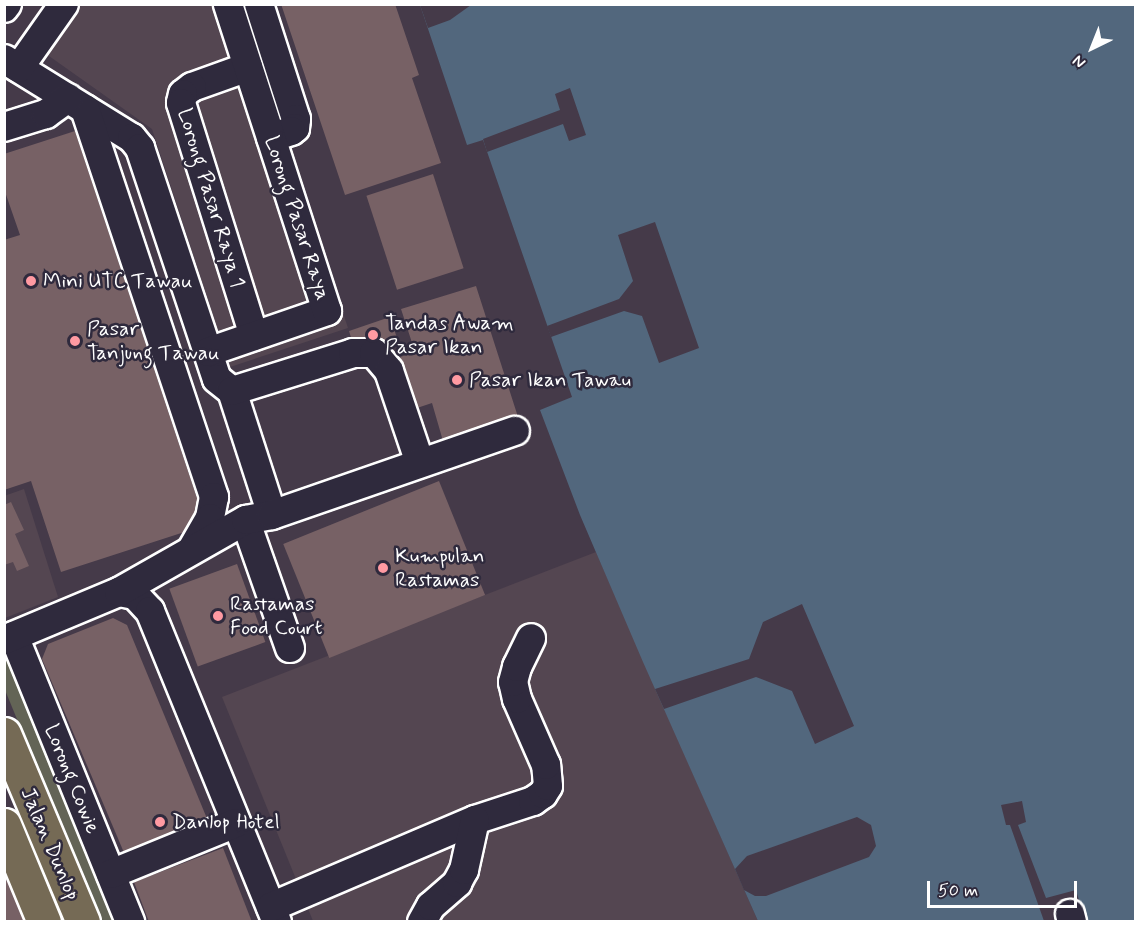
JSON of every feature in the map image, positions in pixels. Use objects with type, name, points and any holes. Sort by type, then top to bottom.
[{"type":"main road","name":"Jalan Dunlop","points":[[4,734],[79,916]]},
{"type":"main road","name":"Jalan Dunlop","points":[[4,825],[44,921]]},
{"type":"street","points":[[64,4],[12,63],[132,138],[145,158],[217,379],[232,391],[272,514]]},
{"type":"street","name":"Lorong Pasar Raya","points":[[208,352],[327,311],[228,4]]},
{"type":"street","points":[[259,4],[296,119],[295,128],[271,138]]},
{"type":"street","name":"Lorong Pasar Raya 1","points":[[248,67],[192,87],[183,94],[181,104],[254,336]]},
{"type":"street","points":[[4,127],[76,104]]},
{"type":"street","points":[[76,104],[100,155],[214,497],[214,509],[192,549]]},
{"type":"street","points":[[100,155],[124,134]]},
{"type":"street","points":[[327,311],[330,344],[342,356]]},
{"type":"street","points":[[232,391],[342,356],[363,351],[374,353],[383,360],[389,371],[420,463]]},
{"type":"street","points":[[9,638],[119,592],[246,520],[272,514],[516,431]]},
{"type":"street","points":[[150,611],[150,592],[164,576],[249,531],[261,527],[272,514]]},
{"type":"street","points":[[249,531],[290,648]]},
{"type":"street","points":[[119,592],[135,595],[150,611],[274,914],[475,820],[533,801],[548,786],[546,765],[517,699],[513,682],[517,667],[531,638]]},
{"type":"street","name":"Lorong Cowie","points":[[9,638],[130,921]]},
{"type":"street","points":[[422,921],[431,906],[457,883],[464,870],[475,820]]},
{"type":"street","points":[[111,874],[236,823]]},
{"type":"shaded area","points":[[49,5],[241,5],[348,328],[230,367],[152,129],[25,39]]},
{"type":"shaded area","points":[[24,489],[58,597],[5,618],[4,496]]},
{"type":"shaded area","points":[[596,552],[758,921],[313,921],[222,697]]},
{"type":"green space","points":[[7,658],[119,921],[100,921],[5,690],[4,660]]},
{"type":"water","points":[[420,5],[1135,5],[1135,921],[758,921],[580,515],[540,410],[572,397],[483,140],[467,145]]},
{"type":"pier","points":[[420,4],[471,5],[450,20],[428,28]]},
{"type":"pier","points":[[570,88],[586,135],[569,141],[563,124],[487,152],[483,139],[560,110],[555,94]]},
{"type":"pier","points":[[655,222],[699,348],[659,363],[642,316],[624,311],[551,337],[547,326],[619,299],[633,281],[618,235]]},
{"type":"pier","points":[[802,604],[854,726],[815,744],[792,691],[756,677],[664,709],[655,689],[749,659],[763,622]]},
{"type":"pier","points":[[1022,801],[1026,822],[1018,825],[1046,898],[1076,890],[1085,921],[1044,921],[1010,825],[1006,825],[1001,805]]},
{"type":"pier","points":[[857,817],[871,825],[876,846],[869,857],[766,896],[755,896],[744,890],[735,869],[747,856]]},
{"type":"building","points":[[281,4],[395,4],[419,75],[412,78],[441,163],[345,195]]},
{"type":"building","name":"Pasar Tanjung Tawau","points":[[75,131],[206,525],[61,572],[31,481],[4,490],[4,240],[20,235],[4,189],[4,154]]},
{"type":"building","points":[[433,174],[464,268],[397,290],[366,196]]},
{"type":"building","name":"Pasar Ikan Tawau","points":[[476,286],[518,417],[443,441],[432,403],[417,408],[400,357],[415,352],[401,309]]},
{"type":"building","name":"Tandas Awam Pasar Ikan","points":[[390,317],[397,338],[370,347],[354,347],[349,331]]},
{"type":"building","name":"Kumpulan Rastamas","points":[[439,481],[485,595],[329,658],[283,544]]},
{"type":"building","points":[[11,502],[24,530],[15,534],[29,566],[17,571],[13,562],[4,565],[4,505]]},
{"type":"building","name":"Rastamas Food Court","points":[[237,564],[265,642],[198,667],[169,589]]},
{"type":"building","points":[[113,618],[127,625],[208,821],[125,855],[42,659],[48,644]]},
{"type":"building","points":[[223,848],[252,922],[149,922],[134,882]]},
{"type":"building","points":[[5,853],[32,922],[4,922]]},
{"type":"place","name":"Mini UTC Tawau","points":[[31,281]]},
{"type":"place","name":"Tandas Awam Pasar Ikan","points":[[373,335]]},
{"type":"place","name":"Pasar Tanjung Tawau","points":[[75,341]]},
{"type":"place","name":"Pasar Ikan Tawau","points":[[457,380]]},
{"type":"place","name":"Kumpulan Rastamas","points":[[383,568]]},
{"type":"place","name":"Rastamas Food Court","points":[[218,616]]},
{"type":"place","name":"Danlop Hotel","points":[[160,822]]}]
